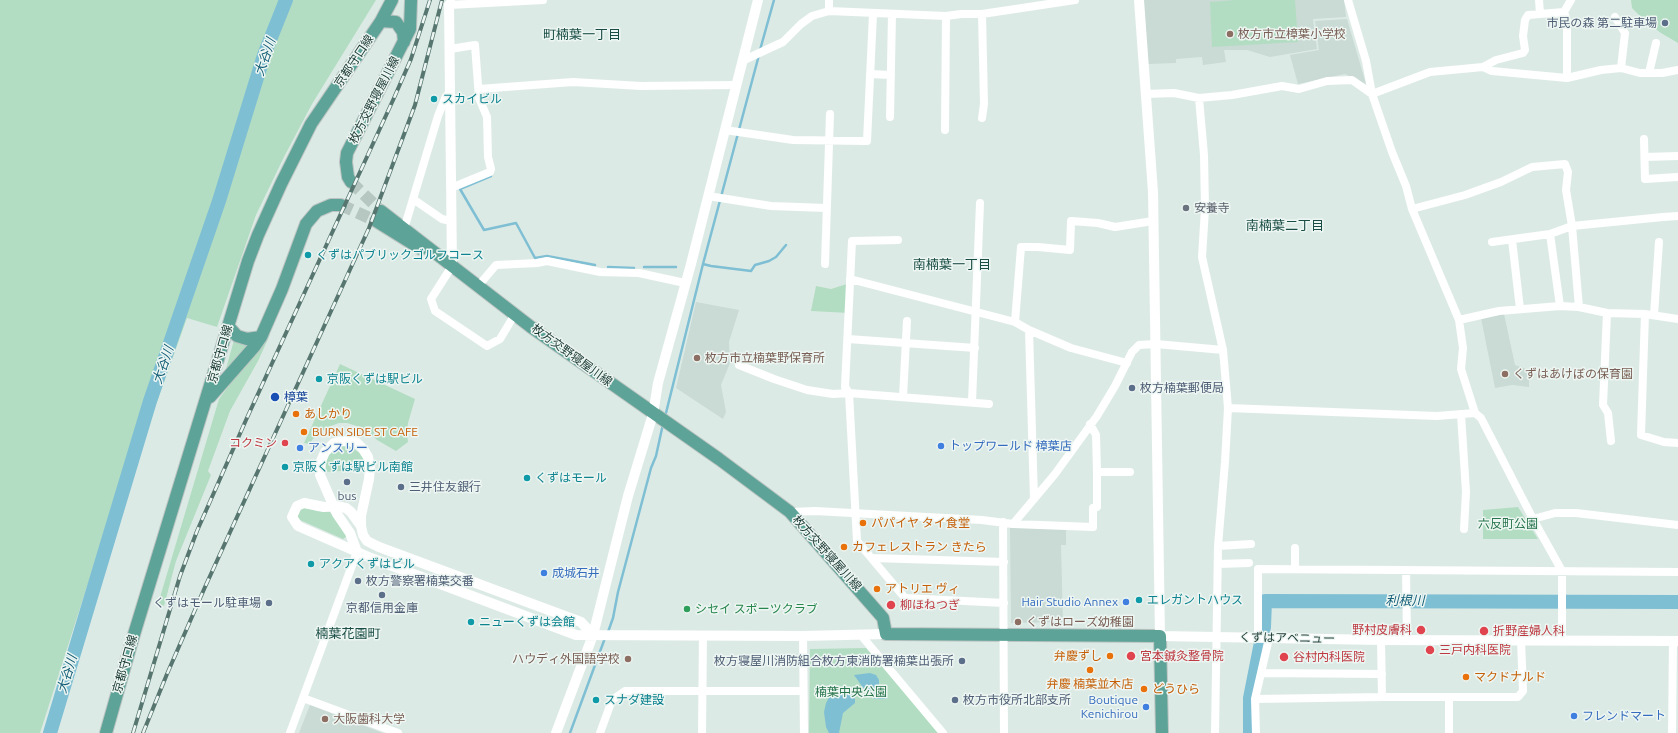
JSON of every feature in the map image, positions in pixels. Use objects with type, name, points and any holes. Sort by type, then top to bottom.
[{"type":"main road","name":"京都守口線","points":[[106,733],[134,634],[248,261],[258,236],[311,124],[382,21],[392,0]]},
{"type":"main road","name":"枚方交野寝屋川線","points":[[351,182],[348,177],[346,162],[347,153],[410,29],[411,0]]},
{"type":"main road","name":"枚方交野寝屋川線","points":[[382,21],[396,22],[403,32],[404,42]]},
{"type":"main road","points":[[206,401],[254,347],[261,337],[282,289],[306,224],[316,211],[331,205],[341,205]]},
{"type":"main road","name":"枚方交野寝屋川線","points":[[452,266],[404,239],[379,216],[404,228],[516,314],[653,414],[719,459],[790,512],[884,618],[886,634]]},
{"type":"main road","points":[[229,327],[237,336],[247,340],[261,337]]},
{"type":"main road","points":[[886,634],[1160,636],[1162,733]]},
{"type":"street","points":[[516,314],[500,339],[487,346],[435,311],[431,300],[452,266],[450,2],[543,0]]},
{"type":"street","points":[[556,733],[593,635],[628,496],[653,414],[658,383],[758,0]]},
{"type":"street","points":[[829,0],[829,11]]},
{"type":"street","points":[[742,61],[783,42],[801,24],[812,16],[829,11],[946,16],[982,14],[1075,0]]},
{"type":"street","points":[[1139,0],[1145,94],[1151,151],[1156,344],[1160,636]]},
{"type":"street","points":[[1348,0],[1366,61],[1372,94],[1392,152],[1406,186],[1412,209],[1460,320],[1463,348],[1461,369],[1475,413],[1481,418],[1533,519],[1562,571],[1562,640]]},
{"type":"street","points":[[1539,0],[1540,14]]},
{"type":"street","points":[[1564,12],[1572,0]]},
{"type":"street","points":[[1372,94],[1430,72],[1483,67],[1496,60],[1523,53],[1525,50],[1523,36],[1525,20],[1528,15],[1564,12]]},
{"type":"street","points":[[1564,12],[1567,22],[1567,78]]},
{"type":"street","points":[[725,130],[793,140],[867,142],[873,14]]},
{"type":"street","points":[[890,118],[892,14]]},
{"type":"street","points":[[982,14],[984,104],[982,118]]},
{"type":"street","points":[[1613,15],[1625,33],[1621,68]]},
{"type":"street","points":[[945,130],[946,16]]},
{"type":"street","points":[[1649,73],[1656,43]]},
{"type":"street","points":[[450,49],[475,45],[479,98],[487,117],[488,157],[490,169],[490,172],[451,188]]},
{"type":"street","points":[[1483,67],[1492,71],[1567,78],[1601,70],[1621,68],[1640,73],[1662,73],[1678,70]]},
{"type":"street","points":[[870,74],[891,75]]},
{"type":"street","points":[[1145,94],[1174,93],[1199,98],[1232,95],[1282,86],[1299,89],[1327,81],[1352,80],[1372,94]]},
{"type":"street","points":[[479,89],[573,82],[641,86],[736,86]]},
{"type":"street","points":[[404,228],[438,116],[446,96],[450,94]]},
{"type":"street","points":[[1199,98],[1204,155],[1205,209],[1202,257],[1223,350],[1228,408],[1218,546],[1215,733]]},
{"type":"street","points":[[825,264],[830,114]]},
{"type":"street","points":[[1644,139],[1645,179],[1678,177]]},
{"type":"street","points":[[1645,157],[1678,156]]},
{"type":"street","points":[[1412,209],[1464,195],[1501,182],[1532,167],[1565,164],[1568,172],[1566,190],[1572,226],[1580,307]]},
{"type":"street","points":[[708,196],[771,206],[826,208]]},
{"type":"street","points":[[413,199],[442,219],[451,221]]},
{"type":"street","points":[[972,402],[977,312],[980,203]]},
{"type":"street","points":[[1492,242],[1550,234],[1572,226],[1663,216],[1678,216]]},
{"type":"street","points":[[1015,322],[1021,247],[1070,250],[1071,221],[1098,223],[1114,227],[1153,220]]},
{"type":"street","points":[[1550,234],[1560,306]]},
{"type":"street","points":[[898,240],[852,241],[845,387],[849,393],[857,541],[905,598],[1004,603]]},
{"type":"street","points":[[1512,240],[1520,309]]},
{"type":"street","points":[[1654,315],[1659,242]]},
{"type":"street","points":[[479,285],[496,264],[537,263],[547,261],[600,272],[639,273],[685,283]]},
{"type":"street","points":[[850,278],[1015,322],[1029,330],[1071,348],[1127,363]]},
{"type":"street","points":[[1460,320],[1499,311],[1560,306],[1580,307],[1607,313],[1645,314],[1678,318]]},
{"type":"street","points":[[1607,313],[1603,405],[1608,413],[1607,432],[1611,441]]},
{"type":"street","points":[[1645,314],[1641,435],[1664,442],[1678,443]]},
{"type":"street","points":[[904,397],[907,321]]},
{"type":"street","points":[[1029,330],[1034,499]]},
{"type":"street","points":[[848,339],[975,348]]},
{"type":"street","points":[[1013,524],[1055,474],[1115,386],[1132,352],[1139,345],[1156,344],[1223,350]]},
{"type":"street","points":[[739,365],[807,390],[833,394],[849,393],[989,404]]},
{"type":"street","points":[[1228,408],[1437,416],[1475,413]]},
{"type":"street","points":[[1461,414],[1466,492],[1464,529]]},
{"type":"street","points":[[790,512],[815,511],[1003,522],[1013,524],[1093,527],[1093,508],[1097,507],[1096,435],[1090,424]]},
{"type":"street","points":[[290,733],[357,552],[350,533],[337,514],[320,475],[323,455],[334,443],[342,441],[356,442],[366,453],[370,467],[361,516],[361,526],[363,536],[367,541],[375,546],[581,622],[593,635]]},
{"type":"street","points":[[1097,472],[1130,472]]},
{"type":"street","points":[[361,526],[351,512],[346,508],[333,506],[318,507],[304,503],[298,506],[293,513],[293,520],[298,526],[357,552],[576,635],[803,636],[886,634]]},
{"type":"street","points":[[1533,519],[1555,513],[1576,513],[1678,525]]},
{"type":"street","points":[[1003,522],[1004,733]]},
{"type":"street","points":[[1218,546],[1251,544]]},
{"type":"street","points":[[1295,548],[1295,569]]},
{"type":"street","points":[[872,558],[1004,562]]},
{"type":"street","points":[[1218,564],[1249,563]]},
{"type":"street","points":[[1258,638],[1258,569],[1678,572]]},
{"type":"street","points":[[1406,570],[1407,639]]},
{"type":"street","points":[[860,634],[943,733]]},
{"type":"street","points":[[702,733],[703,635]]},
{"type":"street","points":[[803,636],[804,733]]},
{"type":"street","name":"くずはアベニュー","points":[[1160,636],[1381,640],[1675,641]]},
{"type":"street","points":[[1256,733],[1255,699],[1269,638]]},
{"type":"street","points":[[1381,640],[1382,697]]},
{"type":"street","points":[[1255,699],[1382,697],[1518,698],[1523,691],[1521,640]]},
{"type":"street","points":[[1672,733],[1675,699],[1675,641]]},
{"type":"street","points":[[1261,673],[1382,674]]},
{"type":"street","points":[[600,733],[612,700],[625,691],[803,691]]},
{"type":"street","points":[[303,698],[398,733]]},
{"type":"street","points":[[1449,698],[1449,733]]},
{"type":"shaded area","name":"枚方市立樟葉小学校","points":[[1142,0],[1344,0],[1346,17],[1313,19],[1317,49],[1270,57],[1247,50],[1224,50],[1226,62],[1203,65],[1202,57],[1176,59],[1176,63],[1148,64]]},
{"type":"shaded area","points":[[1347,19],[1366,84],[1345,74],[1298,84],[1290,55],[1319,50],[1315,21]]},
{"type":"shaded area","points":[[696,302],[739,310],[729,342],[730,363],[721,385],[726,412],[723,419],[676,388]]},
{"type":"shaded area","points":[[1504,314],[1515,365],[1529,370],[1529,387],[1512,385],[1495,388],[1481,318]]},
{"type":"shaded area","points":[[1066,527],[1066,545],[1061,545],[1063,622],[1011,623],[1010,528]]},
{"type":"shaded area","name":"大阪歯科大学","points":[[310,705],[383,733],[299,733]]},
{"type":"green space","points":[[0,0],[376,0],[312,104],[284,157],[256,215],[217,327],[187,318],[154,410],[142,408],[40,733],[0,733]]},
{"type":"green space","points":[[1236,0],[1295,0],[1298,42],[1212,47],[1210,2]]},
{"type":"green space","points":[[1631,0],[1678,0],[1678,43],[1645,21],[1632,8]]},
{"type":"green space","points":[[850,283],[849,313],[811,311],[816,286],[831,289]]},
{"type":"green space","points":[[273,316],[269,337],[258,361],[230,411],[208,471],[211,475],[176,561],[164,606],[158,604],[219,399],[265,337]]},
{"type":"green space","points":[[234,340],[252,344],[224,376]]},
{"type":"green space","points":[[340,364],[415,399],[408,423],[408,442],[396,451],[377,440],[369,432],[360,427],[347,423],[339,423],[328,427],[317,434],[309,444],[304,443]]},
{"type":"green space","points":[[338,446],[350,446],[361,454],[365,461],[365,469],[327,472],[325,467],[327,456]]},
{"type":"green space","points":[[307,507],[316,511],[330,512],[346,533],[346,537],[343,539],[300,520],[297,516],[299,509]]},
{"type":"green space","name":"六反町公園","points":[[1518,507],[1538,539],[1483,539],[1483,510]]},
{"type":"green space","name":"楠葉中央公園","points":[[866,648],[940,733],[809,733],[810,649]]},
{"type":"water","points":[[870,673],[876,675],[879,680],[879,689],[884,691],[887,699],[875,699],[869,696],[854,675]]},
{"type":"water","points":[[839,687],[846,687],[855,699],[855,703],[843,713],[839,733],[829,733],[826,727],[824,712],[826,703],[832,692],[837,691]]},
{"type":"waterway","name":"大谷川","points":[[50,733],[150,401],[219,201],[264,55],[286,0]]},
{"type":"waterway","points":[[760,50],[774,0]]},
{"type":"waterway","points":[[665,417],[703,264],[759,55]]},
{"type":"waterway","points":[[491,176],[460,189],[484,230],[516,223],[535,258],[547,256],[595,265]]},
{"type":"waterway","points":[[703,264],[751,271],[755,265],[769,261],[776,257],[786,245]]},
{"type":"waterway","points":[[608,267],[634,268]]},
{"type":"waterway","points":[[644,267],[676,267]]},
{"type":"waterway","points":[[608,632],[613,618],[618,592],[651,468],[656,456],[663,424]]},
{"type":"waterway","name":"利根川","points":[[1250,733],[1250,698],[1264,627],[1265,601],[1678,602]]},
{"type":"waterway","points":[[570,733],[605,638]]},
{"type":"tunnel","points":[[351,182],[381,211]]},
{"type":"tunnel","points":[[341,205],[376,221]]},
{"type":"railway","points":[[133,733],[180,576],[197,531],[246,420],[394,98],[411,59],[430,0]]},
{"type":"railway","points":[[143,733],[205,587],[369,228],[415,105],[442,0]]},
{"type":"place","name":"市民の森 第二駐車場","points":[[1665,23]]},
{"type":"place","name":"枚方市立樟葉小学校","points":[[1230,34]]},
{"type":"place","name":"スカイビル","points":[[434,99]]},
{"type":"place","name":"安養寺","points":[[1186,208]]},
{"type":"place","name":"くずはパブリックゴルフコース","points":[[308,255]]},
{"type":"place","name":"枚方市立楠葉野保育所","points":[[697,358]]},
{"type":"place","name":"くずはあけぼの保育園","points":[[1505,374]]},
{"type":"place","name":"京阪くずは駅ビル","points":[[319,379]]},
{"type":"place","name":"枚方楠葉郵便局","points":[[1132,388]]},
{"type":"place","name":"樟葉","points":[[275,397]]},
{"type":"place","name":"あしかり","points":[[296,414]]},
{"type":"place","name":"BURN SIDE ST CAFE","points":[[304,432]]},
{"type":"place","name":"コクミン","points":[[285,443]]},
{"type":"place","name":"トップワールド 樟葉店","points":[[941,446]]},
{"type":"place","name":"アンスリー","points":[[300,448]]},
{"type":"place","name":"京阪くずは駅ビル南館","points":[[285,467]]},
{"type":"place","name":"くずはモール","points":[[527,478]]},
{"type":"place","name":"bus","points":[[347,482]]},
{"type":"place","name":"三井住友銀行","points":[[401,487]]},
{"type":"place","name":"パパイヤ タイ食堂","points":[[863,523]]},
{"type":"place","name":"カフェレストラン きたら","points":[[844,547]]},
{"type":"place","name":"アクアくずはビル","points":[[311,564]]},
{"type":"place","name":"成城石井","points":[[544,573]]},
{"type":"place","name":"枚方警察署楠葉交番","points":[[358,581]]},
{"type":"place","name":"アトリエ ヴィ","points":[[877,589]]},
{"type":"place","name":"京都信用金庫","points":[[382,595]]},
{"type":"place","name":"エレガントハウス","points":[[1139,600]]},
{"type":"place","name":"Hair Studio Annex","points":[[1126,602]]},
{"type":"place","name":"くずはモール駐車場","points":[[269,603]]},
{"type":"place","name":"柳ほねつぎ","points":[[891,605]]},
{"type":"place","name":"シセイ スポーツクラブ","points":[[687,609]]},
{"type":"place","name":"ニューくずは会館","points":[[471,622]]},
{"type":"place","name":"くずはローズ幼稚園","points":[[1018,622]]},
{"type":"place","name":"野村皮膚科","points":[[1421,630]]},
{"type":"place","name":"折野産婦人科","points":[[1484,631]]},
{"type":"place","name":"三戸内科医院","points":[[1430,650]]},
{"type":"place","name":"弁慶ずし","points":[[1110,656]]},
{"type":"place","name":"宮本鍼灸整骨院","points":[[1131,656]]},
{"type":"place","name":"谷村内科医院","points":[[1284,657]]},
{"type":"place","name":"ハウディ外国語学校","points":[[628,659]]},
{"type":"place","name":"枚方寝屋川消防組合枚方東消防署楠葉出張所","points":[[962,661]]},
{"type":"place","name":"弁慶 楠葉並木店","points":[[1090,670]]},
{"type":"place","name":"マクドナルド","points":[[1466,677]]},
{"type":"place","name":"どうひら","points":[[1144,689]]},
{"type":"place","name":"スナダ建設","points":[[596,700]]},
{"type":"place","name":"枚方市役所北部支所","points":[[955,700]]},
{"type":"place","name":"Boutique Kenichirou","points":[[1146,707]]},
{"type":"place","name":"フレンドマート","points":[[1574,716]]},
{"type":"place","name":"大阪歯科大学","points":[[325,719]]},
{"type":"district","name":"町楠葉一丁目","points":[[582,35]]},
{"type":"district","name":"南楠葉二丁目","points":[[1285,226]]},
{"type":"district","name":"南楠葉一丁目","points":[[952,265]]},
{"type":"district","name":"楠葉花園町","points":[[348,634]]}]
